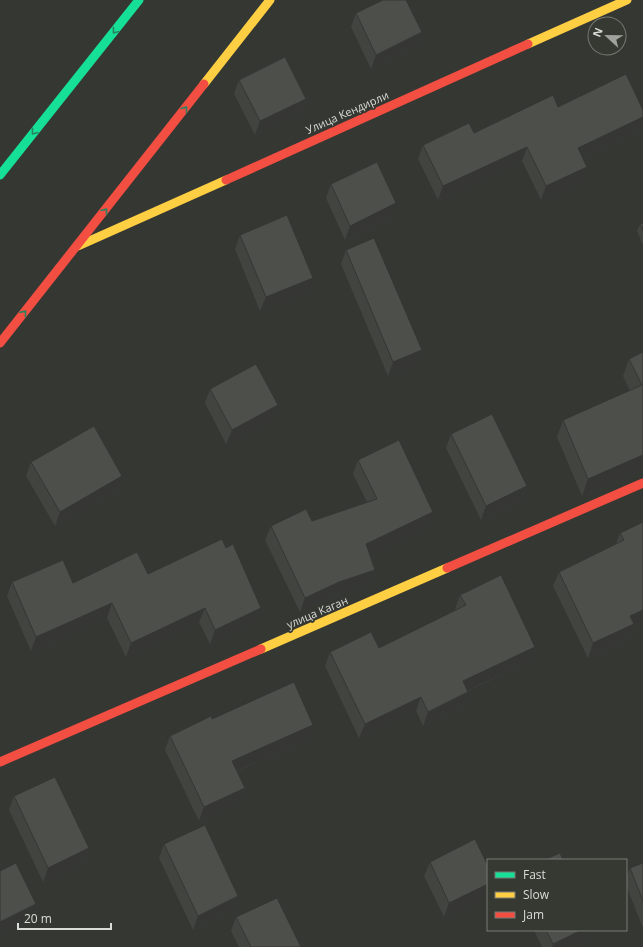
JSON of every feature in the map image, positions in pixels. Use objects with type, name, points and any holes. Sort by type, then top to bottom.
[{"type":"street","points":[[0,175],[139,0]]},
{"type":"street","points":[[0,343],[78,246],[270,0]]},
{"type":"street","name":"Улица Кендирли","points":[[78,246],[627,0]]},
{"type":"street","name":"улица Каган","points":[[0,762],[643,483]]},
{"type":"building","points":[[383,0],[406,0],[422,32],[376,55],[356,13]]},
{"type":"building","points":[[285,57],[306,99],[260,121],[239,80]]},
{"type":"building","points":[[626,74],[643,110],[643,117],[578,148],[587,167],[546,186],[527,147],[443,186],[423,145],[469,123],[474,133],[553,95],[558,107]]},
{"type":"building","points":[[377,162],[396,203],[350,226],[331,184]]},
{"type":"building","points":[[287,215],[313,278],[266,297],[240,235]]},
{"type":"building","points":[[643,223],[643,231],[640,224]]},
{"type":"building","points":[[374,238],[422,350],[393,362],[346,250]]},
{"type":"building","points":[[643,352],[643,455],[588,479],[563,420],[642,385],[629,359]]},
{"type":"building","points":[[256,364],[278,405],[232,430],[210,389]]},
{"type":"building","points":[[492,414],[527,486],[486,506],[451,434]]},
{"type":"building","points":[[94,426],[122,476],[60,512],[31,462]]},
{"type":"building","points":[[399,440],[433,512],[366,544],[375,570],[339,582],[305,598],[271,526],[306,509],[312,521],[377,499],[358,460]]},
{"type":"building","points":[[643,522],[643,610],[630,616],[634,624],[593,643],[559,572],[624,540],[620,533]]},
{"type":"building","points":[[222,539],[226,548],[233,544],[261,608],[215,630],[205,608],[131,643],[112,603],[36,637],[12,582],[63,560],[73,583],[137,552],[148,574]]},
{"type":"building","points":[[501,575],[535,647],[463,681],[468,692],[428,712],[421,697],[365,724],[330,652],[371,632],[379,648],[466,605],[460,595]]},
{"type":"building","points":[[294,682],[313,725],[232,761],[245,788],[204,807],[170,736],[211,716],[212,719]]},
{"type":"building","points":[[55,777],[89,848],[48,868],[14,796]]},
{"type":"building","points":[[205,825],[238,896],[198,916],[164,844]]},
{"type":"building","points":[[475,839],[487,864],[487,884],[449,903],[430,862]]},
{"type":"building","points":[[560,853],[563,859],[546,859]]},
{"type":"building","points":[[16,863],[36,904],[0,922],[0,871]]},
{"type":"building","points":[[643,863],[643,901],[630,868]]},
{"type":"building","points":[[277,898],[301,947],[251,947],[236,917]]},
{"type":"building","points":[[546,931],[580,931],[553,944]]},
{"type":"traffic: fast","points":[[0,175],[139,0]]},
{"type":"traffic: slow","points":[[204,84],[270,0]]},
{"type":"traffic: slow","points":[[528,44],[627,0]]},
{"type":"traffic: slow","points":[[78,246],[226,180]]},
{"type":"traffic: slow","points":[[261,649],[447,568]]},
{"type":"traffic: jam","points":[[226,180],[528,44]]},
{"type":"traffic: jam","points":[[0,343],[204,84]]},
{"type":"traffic: jam","points":[[447,568],[643,483]]},
{"type":"traffic: jam","points":[[0,762],[261,649]]}]
